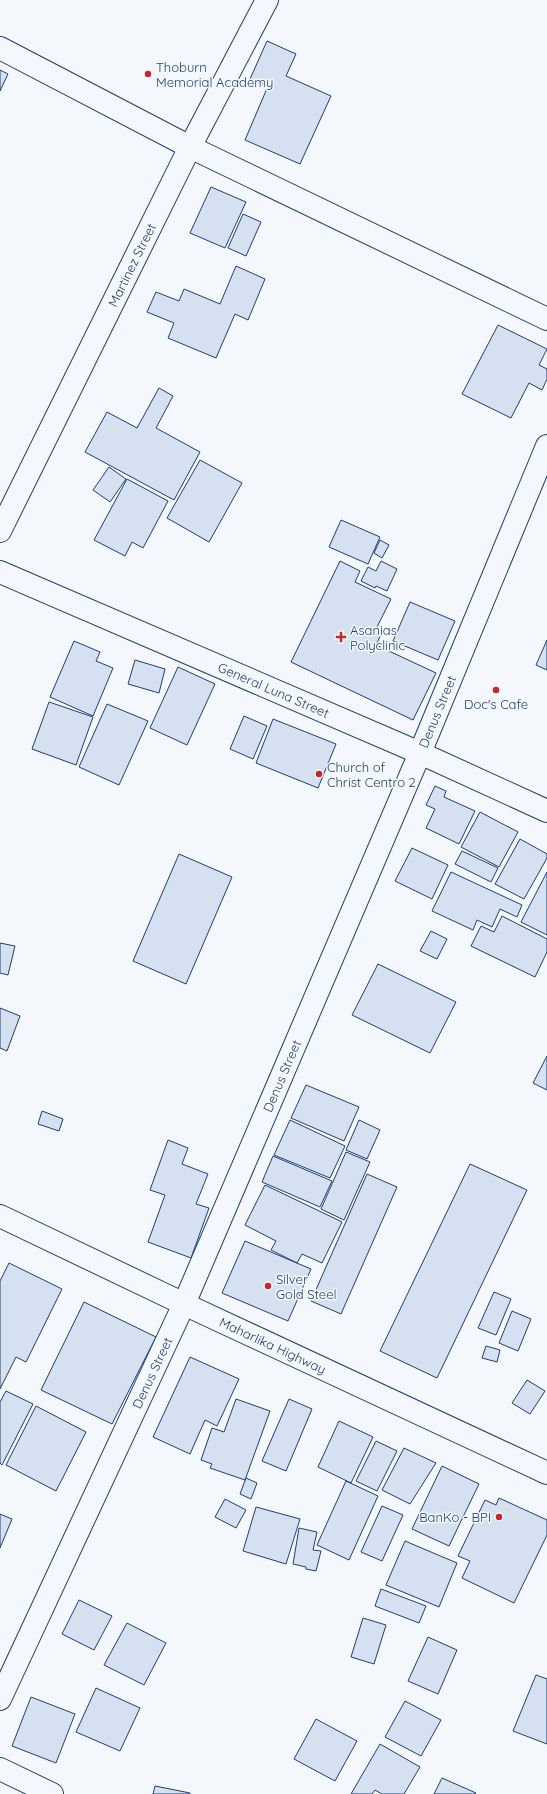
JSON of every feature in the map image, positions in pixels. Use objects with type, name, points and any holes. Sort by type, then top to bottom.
[{"type":"main road","name":"Martinez Street","points":[[0,531],[190,147],[267,0]]},
{"type":"main road","points":[[0,48],[190,147],[547,319]]},
{"type":"main road","name":"Denus Street","points":[[0,1699],[184,1304],[420,753],[547,446]]},
{"type":"main road","name":"General Luna Street","points":[[0,572],[420,753],[547,811]]},
{"type":"main road","name":"Maharlika Highway","points":[[0,1216],[184,1304],[547,1473]]},
{"type":"main road","points":[[0,1769],[52,1794]]},
{"type":"building","points":[[267,41],[296,54],[286,76],[331,96],[300,164],[245,140],[268,86],[250,79]]},
{"type":"building","points":[[0,70],[8,74],[0,91]]},
{"type":"building","points":[[211,187],[246,202],[225,248],[190,233]]},
{"type":"building","points":[[243,214],[261,222],[246,256],[228,248]]},
{"type":"building","points":[[236,266],[265,279],[248,320],[235,314],[216,358],[168,338],[174,323],[147,312],[156,292],[179,301],[184,289],[220,304]]},
{"type":"building","points":[[498,325],[547,349],[539,365],[547,369],[547,379],[542,390],[529,383],[511,418],[462,394]]},
{"type":"building","points":[[159,388],[173,396],[156,428],[200,452],[174,500],[85,452],[107,412],[137,428]]},
{"type":"building","points":[[200,460],[242,483],[209,542],[167,518]]},
{"type":"building","points":[[109,467],[126,479],[110,502],[93,490]]},
{"type":"building","points":[[127,479],[168,501],[143,548],[132,542],[125,556],[94,540]]},
{"type":"building","points":[[341,520],[380,537],[368,564],[329,547]]},
{"type":"building","points":[[380,540],[389,545],[382,558],[374,553]]},
{"type":"building","name":"Asanias Polyclinic","points":[[340,561],[360,571],[355,582],[391,599],[377,627],[383,630],[376,645],[436,673],[413,720],[291,662]]},
{"type":"building","points":[[381,561],[397,569],[387,591],[376,586],[375,588],[361,581],[368,567],[376,571]]},
{"type":"building","points":[[410,602],[455,621],[438,660],[393,641]]},
{"type":"building","points":[[547,640],[547,670],[536,665]]},
{"type":"building","points":[[74,641],[100,652],[96,661],[113,668],[93,716],[50,697]]},
{"type":"building","points":[[135,660],[165,669],[159,693],[128,684]]},
{"type":"building","points":[[178,667],[215,684],[187,745],[150,728]]},
{"type":"building","points":[[49,702],[93,717],[76,765],[32,749]]},
{"type":"building","points":[[107,704],[148,721],[119,785],[79,767]]},
{"type":"building","points":[[244,716],[267,726],[253,759],[230,749]]},
{"type":"building","points":[[273,719],[336,744],[318,788],[256,763]]},
{"type":"building","points":[[435,786],[446,791],[444,797],[475,811],[459,844],[426,828],[435,809],[426,805]]},
{"type":"building","points":[[480,812],[518,832],[499,867],[461,847]]},
{"type":"building","points":[[520,839],[547,854],[547,858],[524,899],[495,884]]},
{"type":"building","points":[[412,848],[448,865],[432,899],[395,881]]},
{"type":"building","points":[[462,851],[498,868],[491,882],[455,864]]},
{"type":"building","points":[[179,854],[232,877],[186,984],[133,961]]},
{"type":"building","points":[[451,872],[522,905],[517,917],[500,909],[492,927],[477,920],[473,930],[432,911]]},
{"type":"building","points":[[547,872],[547,935],[521,922]]},
{"type":"building","points":[[502,916],[547,939],[547,952],[535,977],[471,946],[481,926],[494,932]]},
{"type":"building","points":[[431,931],[447,939],[437,959],[420,951]]},
{"type":"building","points":[[0,943],[15,946],[8,975],[0,973]]},
{"type":"building","points":[[378,964],[456,1002],[430,1053],[352,1015]]},
{"type":"building","points":[[0,1008],[20,1016],[7,1051],[0,1048]]},
{"type":"building","points":[[547,1056],[547,1090],[533,1083]]},
{"type":"building","points":[[306,1085],[359,1107],[344,1141],[291,1118]]},
{"type":"building","points":[[42,1111],[63,1119],[59,1131],[38,1124]]},
{"type":"building","points":[[290,1120],[345,1146],[330,1178],[274,1155]]},
{"type":"building","points":[[359,1120],[380,1130],[367,1159],[346,1150]]},
{"type":"building","points":[[168,1140],[188,1148],[182,1164],[208,1174],[196,1204],[209,1208],[191,1258],[148,1242],[165,1195],[150,1190]]},
{"type":"building","points":[[346,1152],[370,1162],[344,1220],[321,1209]]},
{"type":"building","points":[[273,1156],[332,1181],[320,1207],[262,1182]]},
{"type":"building","points":[[470,1164],[527,1190],[437,1378],[380,1351]]},
{"type":"building","points":[[367,1174],[397,1187],[341,1314],[311,1301]]},
{"type":"building","points":[[265,1185],[342,1222],[322,1263],[302,1254],[297,1263],[271,1250],[276,1241],[245,1225]]},
{"type":"building","points":[[245,1241],[311,1269],[288,1321],[222,1293]]},
{"type":"building","points":[[9,1263],[62,1289],[26,1362],[16,1357],[0,1389],[0,1281]]},
{"type":"building","points":[[494,1292],[511,1299],[496,1335],[478,1328]]},
{"type":"building","points":[[84,1302],[156,1337],[112,1424],[41,1390]]},
{"type":"building","points":[[512,1311],[531,1319],[518,1351],[499,1343]]},
{"type":"building","points":[[486,1346],[500,1350],[497,1362],[482,1358]]},
{"type":"building","points":[[190,1357],[239,1379],[217,1426],[205,1420],[190,1454],[153,1437]]},
{"type":"building","points":[[527,1380],[545,1391],[530,1414],[512,1403]]},
{"type":"building","points":[[6,1391],[33,1404],[2,1465],[0,1463],[0,1402]]},
{"type":"building","points":[[236,1399],[270,1411],[245,1480],[210,1468],[212,1464],[201,1460],[212,1428],[224,1432]]},
{"type":"building","points":[[289,1399],[312,1409],[286,1471],[262,1461]]},
{"type":"building","points":[[36,1406],[86,1432],[56,1491],[6,1465]]},
{"type":"building","points":[[339,1421],[373,1437],[351,1483],[318,1467]]},
{"type":"building","points":[[376,1441],[397,1451],[377,1491],[356,1481]]},
{"type":"building","points":[[404,1448],[436,1463],[410,1504],[382,1490]]},
{"type":"building","points":[[442,1466],[479,1484],[449,1546],[412,1529]]},
{"type":"building","points":[[246,1478],[257,1483],[251,1499],[240,1494]]},
{"type":"building","points":[[346,1481],[378,1496],[349,1560],[317,1545]]},
{"type":"building","points":[[499,1498],[547,1520],[547,1535],[514,1603],[462,1578],[470,1561],[458,1556],[485,1500],[496,1505]]},
{"type":"building","points":[[225,1499],[246,1510],[236,1528],[215,1517]]},
{"type":"building","points":[[382,1506],[403,1515],[382,1561],[361,1552]]},
{"type":"building","points":[[256,1507],[300,1519],[286,1564],[243,1551]]},
{"type":"building","points":[[0,1514],[12,1519],[0,1548]]},
{"type":"building","points":[[299,1528],[317,1532],[313,1550],[321,1551],[316,1571],[293,1564]]},
{"type":"building","points":[[405,1541],[457,1563],[439,1607],[386,1585]]},
{"type":"building","points":[[381,1589],[426,1606],[419,1623],[375,1606]]},
{"type":"building","points":[[79,1600],[112,1616],[94,1650],[62,1634]]},
{"type":"building","points":[[363,1618],[386,1625],[374,1664],[351,1657]]},
{"type":"building","points":[[127,1623],[166,1643],[144,1685],[104,1665]]},
{"type":"building","points":[[428,1637],[457,1650],[438,1694],[408,1681]]},
{"type":"building","points":[[536,1675],[547,1679],[547,1744],[513,1731]]},
{"type":"building","points":[[96,1688],[140,1708],[120,1751],[76,1732]]},
{"type":"building","points":[[31,1697],[75,1714],[56,1763],[12,1746]]},
{"type":"building","points":[[405,1701],[441,1720],[421,1756],[385,1737]]},
{"type":"building","points":[[316,1719],[357,1741],[335,1781],[294,1759]]},
{"type":"building","points":[[380,1744],[420,1767],[404,1794],[382,1794],[375,1790],[372,1794],[351,1794]]},
{"type":"building","points":[[442,1778],[476,1793],[434,1794]]},
{"type":"building","points":[[155,1786],[190,1793],[190,1794],[153,1794]]},
{"type":"place","name":"Thoburn Memorial Academy","points":[[148,74]]},
{"type":"place","name":"Asanias Polyclinic","points":[[341,637]]},
{"type":"place","name":"Doc's Cafe","points":[[496,690]]},
{"type":"place","name":"Church of Christ Centro 2","points":[[319,774]]},
{"type":"place","name":"Silver Gold Steel","points":[[268,1286]]},
{"type":"place","name":"BanKo - BPI","points":[[499,1517]]}]
